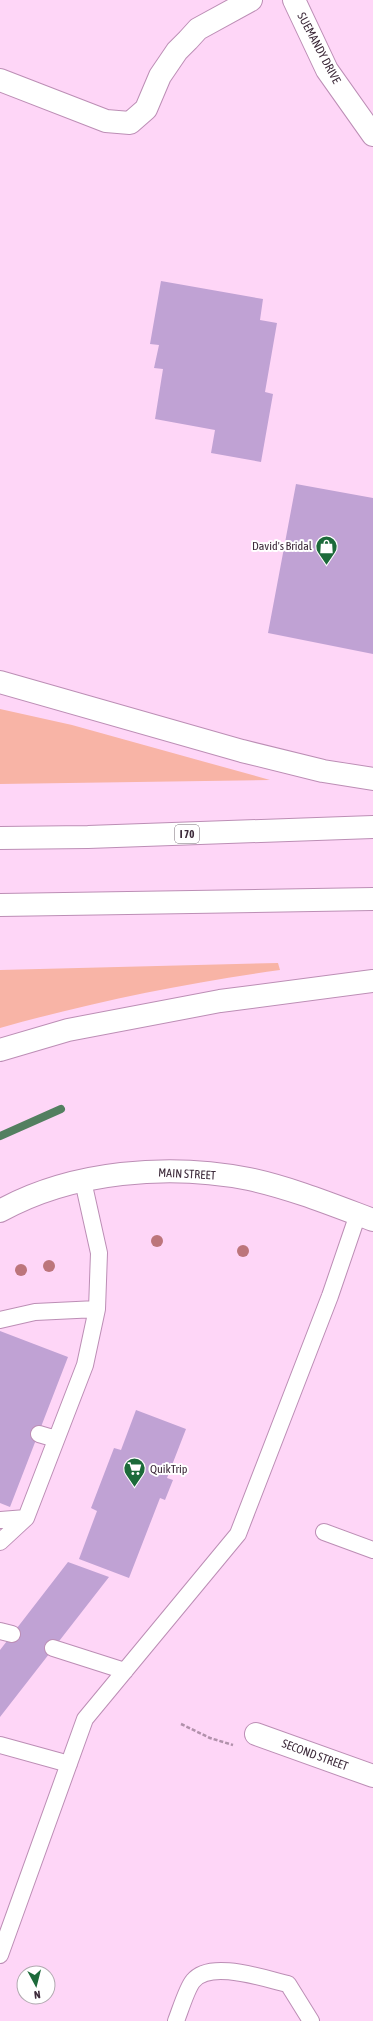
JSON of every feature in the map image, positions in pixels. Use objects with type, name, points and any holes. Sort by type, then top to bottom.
[{"type":"main road","points":[[0,80],[106,121],[130,123],[146,108],[160,76],[178,51],[198,29],[251,0]]},
{"type":"main road","name":"SUEMANDY DRIVE","points":[[294,0],[328,70],[373,135]]},
{"type":"main road","points":[[0,682],[242,751],[323,771],[373,779]]},
{"type":"main road","name":"I 70","points":[[0,838],[88,837],[373,827]]},
{"type":"main road","points":[[0,905],[373,899]]},
{"type":"main road","points":[[0,1050],[68,1030],[212,1002],[373,981]]},
{"type":"main road","name":"MAIN STREET","points":[[0,1211],[38,1195],[83,1181],[130,1173],[172,1171],[210,1173],[250,1179],[300,1194],[365,1217]]},
{"type":"main road","name":"SECOND STREET","points":[[256,1734],[373,1776]]},
{"type":"lane","points":[[0,1542],[26,1518],[85,1365],[97,1309],[99,1253],[83,1181]]},
{"type":"lane","points":[[0,1955],[85,1719],[238,1534],[330,1296],[365,1217]]},
{"type":"lane","points":[[0,1320],[35,1312],[97,1309]]},
{"type":"lane","points":[[39,1434],[56,1439]]},
{"type":"lane","points":[[0,1520],[26,1518]]},
{"type":"lane","points":[[324,1532],[373,1550]]},
{"type":"lane","points":[[54,1648],[125,1671]]},
{"type":"lane","points":[[0,1744],[69,1764]]},
{"type":"lane","points":[[176,2021],[193,1980],[211,1970],[246,1974],[288,1984],[311,2021]]},
{"type":"path","points":[[182,1724],[210,1738],[236,1745]]},
{"type":"shaded area","points":[[0,709],[72,725],[270,780],[0,784]]},
{"type":"shaded area","points":[[278,963],[280,970],[139,994],[0,1028],[0,970]]},
{"type":"building","points":[[161,281],[263,299],[260,320],[277,323],[265,392],[273,394],[261,462],[211,453],[215,430],[155,419],[163,369],[154,368],[159,345],[150,344]]},
{"type":"building","name":"David's Bridal","points":[[296,484],[373,498],[373,654],[268,633]]},
{"type":"building","points":[[0,1331],[68,1357],[10,1507],[0,1503]]},
{"type":"building","name":"QuikTrip","points":[[136,1410],[186,1429],[167,1478],[173,1480],[165,1500],[160,1498],[129,1578],[79,1559],[97,1511],[91,1508],[114,1448],[121,1450]]},
{"type":"building","points":[[68,1562],[109,1577],[0,1717],[0,1650]]},
{"type":"waterway","points":[[0,1136],[61,1109]]},
{"type":"place","name":"David's Bridal","points":[[327,566]]},
{"type":"place","name":"QuikTrip","points":[[134,1488]]}]
